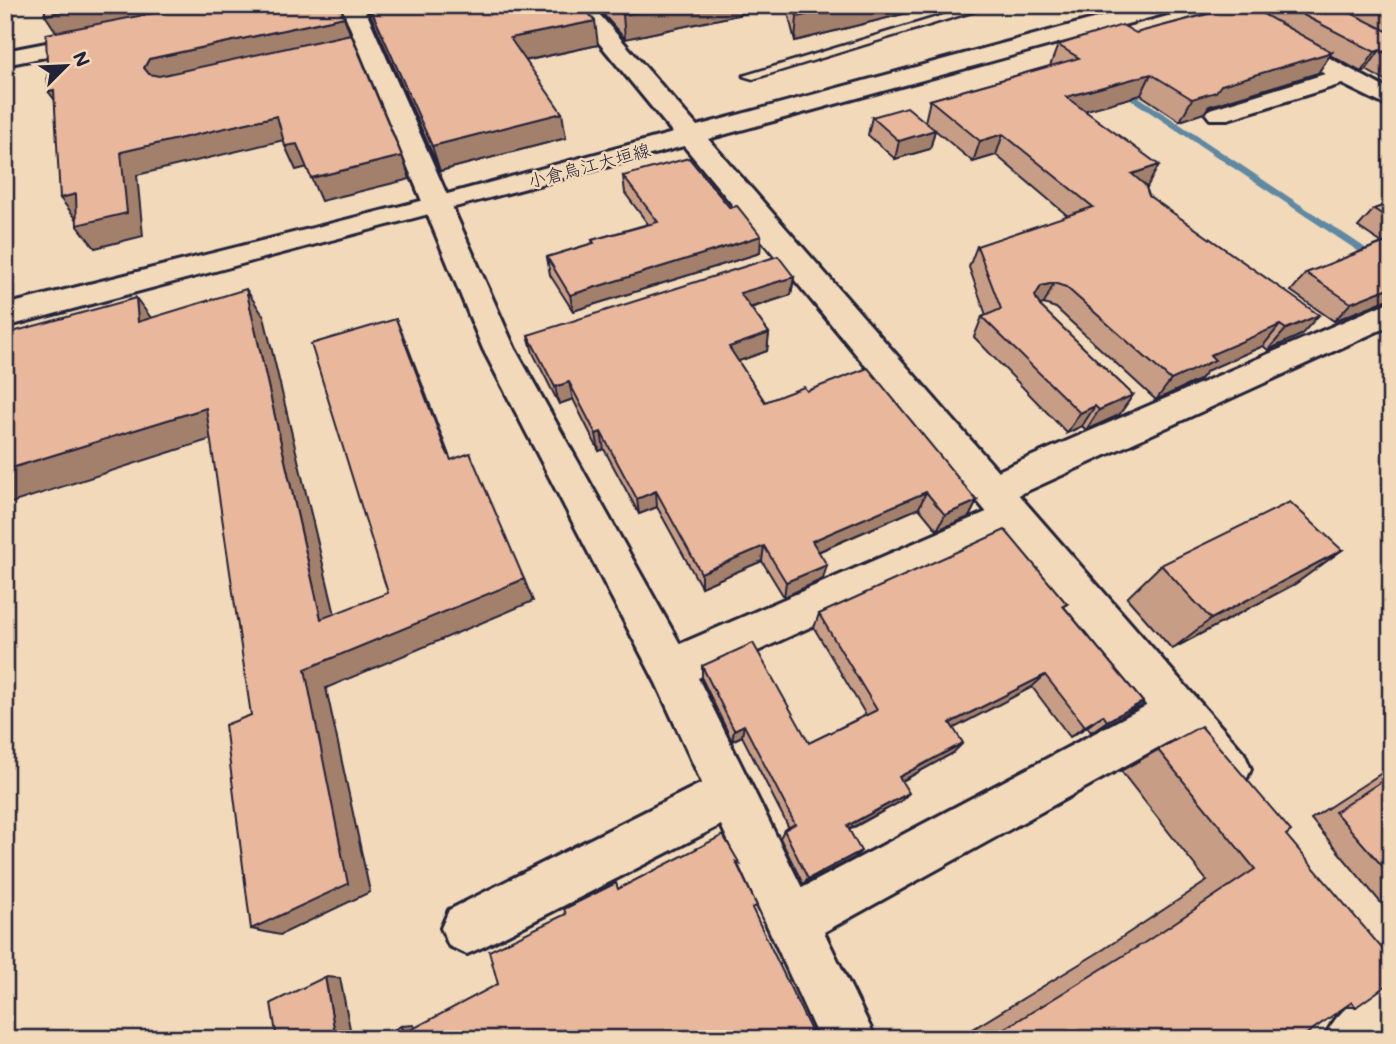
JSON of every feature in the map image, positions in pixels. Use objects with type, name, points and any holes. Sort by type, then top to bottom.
[{"type":"street","points":[[352,5],[438,205],[512,345],[848,1039]]},
{"type":"street","points":[[579,5],[692,137],[779,260],[1001,505],[1250,795]]},
{"type":"street","name":"小倉烏江大垣線","points":[[5,316],[438,205],[1170,5]]},
{"type":"street","points":[[1215,5],[1391,101]]},
{"type":"street","points":[[5,58],[125,34]]},
{"type":"street","points":[[343,51],[369,45]]},
{"type":"street","points":[[1219,114],[1344,76]]},
{"type":"street","points":[[671,669],[1001,505],[1140,410],[1320,330],[1391,312]]},
{"type":"street","points":[[792,920],[1179,712]]},
{"type":"street","points":[[467,928],[731,794]]},
{"type":"street","points":[[1352,1039],[1391,1008]]},
{"type":"lane","points":[[749,76],[989,5]]},
{"type":"building","points":[[45,5],[99,5],[45,15]]},
{"type":"building","points":[[195,5],[340,5],[344,17],[149,59],[144,68],[149,74],[159,76],[351,34],[402,156],[311,178],[297,144],[285,146],[277,116],[121,152],[127,213],[77,225],[76,194],[60,198],[54,90],[48,91],[46,34]]},
{"type":"building","points":[[369,5],[582,5],[595,21],[510,38],[562,113],[432,146]]},
{"type":"building","points":[[614,5],[670,5],[623,15]]},
{"type":"building","points":[[794,5],[845,5],[797,17]]},
{"type":"building","points":[[1228,5],[1247,5],[1332,52],[1221,85],[1216,92],[1192,99],[1151,74],[1066,97],[1159,165],[1132,174],[1145,185],[1149,196],[1319,315],[1286,329],[1280,325],[1210,355],[1215,360],[1171,380],[1066,287],[1054,283],[1041,286],[1035,296],[1040,306],[1133,395],[1099,410],[1095,406],[1080,413],[982,317],[1001,309],[977,246],[1093,207],[1003,134],[980,141],[930,100],[1079,58],[1058,45],[1122,25],[1136,33],[1231,8]]},
{"type":"building","points":[[1284,5],[1335,5],[1391,33],[1391,56],[1380,50],[1375,52]]},
{"type":"building","points":[[1374,5],[1391,5],[1391,14]]},
{"type":"building","points":[[907,107],[935,130],[899,141],[872,117]]},
{"type":"building","points":[[689,158],[730,208],[737,206],[761,236],[570,295],[547,257],[594,243],[592,240],[658,222],[623,176]]},
{"type":"building","points":[[1391,203],[1391,220],[1374,209]]},
{"type":"building","points":[[1391,240],[1391,287],[1351,303],[1306,273]]},
{"type":"building","points":[[778,256],[794,277],[740,293],[769,333],[729,347],[765,402],[804,387],[807,391],[868,368],[977,501],[945,515],[926,492],[812,541],[827,565],[786,582],[764,546],[701,573],[656,491],[637,499],[601,432],[596,434],[569,382],[555,387],[528,335]]},
{"type":"building","points":[[246,289],[321,619],[388,593],[311,344],[396,319],[444,446],[451,460],[470,453],[524,579],[305,669],[348,884],[251,929],[225,725],[251,715],[206,408],[5,470],[5,334],[136,298],[138,322]]},
{"type":"building","points":[[1290,502],[1342,550],[1211,619],[1161,565]]},
{"type":"building","points":[[1005,530],[1067,604],[1063,606],[1143,702],[1107,721],[1103,715],[1085,726],[1045,675],[950,723],[963,743],[899,777],[909,793],[847,826],[861,851],[808,879],[784,830],[795,824],[744,725],[734,730],[702,666],[753,643],[809,743],[877,710],[819,614]]},
{"type":"building","points":[[1201,726],[1291,831],[1286,835],[1391,959],[1391,982],[1356,1007],[1352,1002],[1299,1039],[998,1039],[996,1034],[1144,943],[1255,869],[1158,750]]},
{"type":"building","points":[[1391,775],[1391,876],[1335,812]]},
{"type":"building","points":[[723,835],[740,864],[736,862],[757,906],[752,908],[815,1039],[376,1039],[401,1026],[403,1034],[498,984],[489,951],[566,914],[564,909],[616,883],[618,889]]},
{"type":"building","points":[[325,977],[336,1039],[277,1039],[271,1003]]},
{"type":"waterway","points":[[1121,89],[1391,270]]}]
